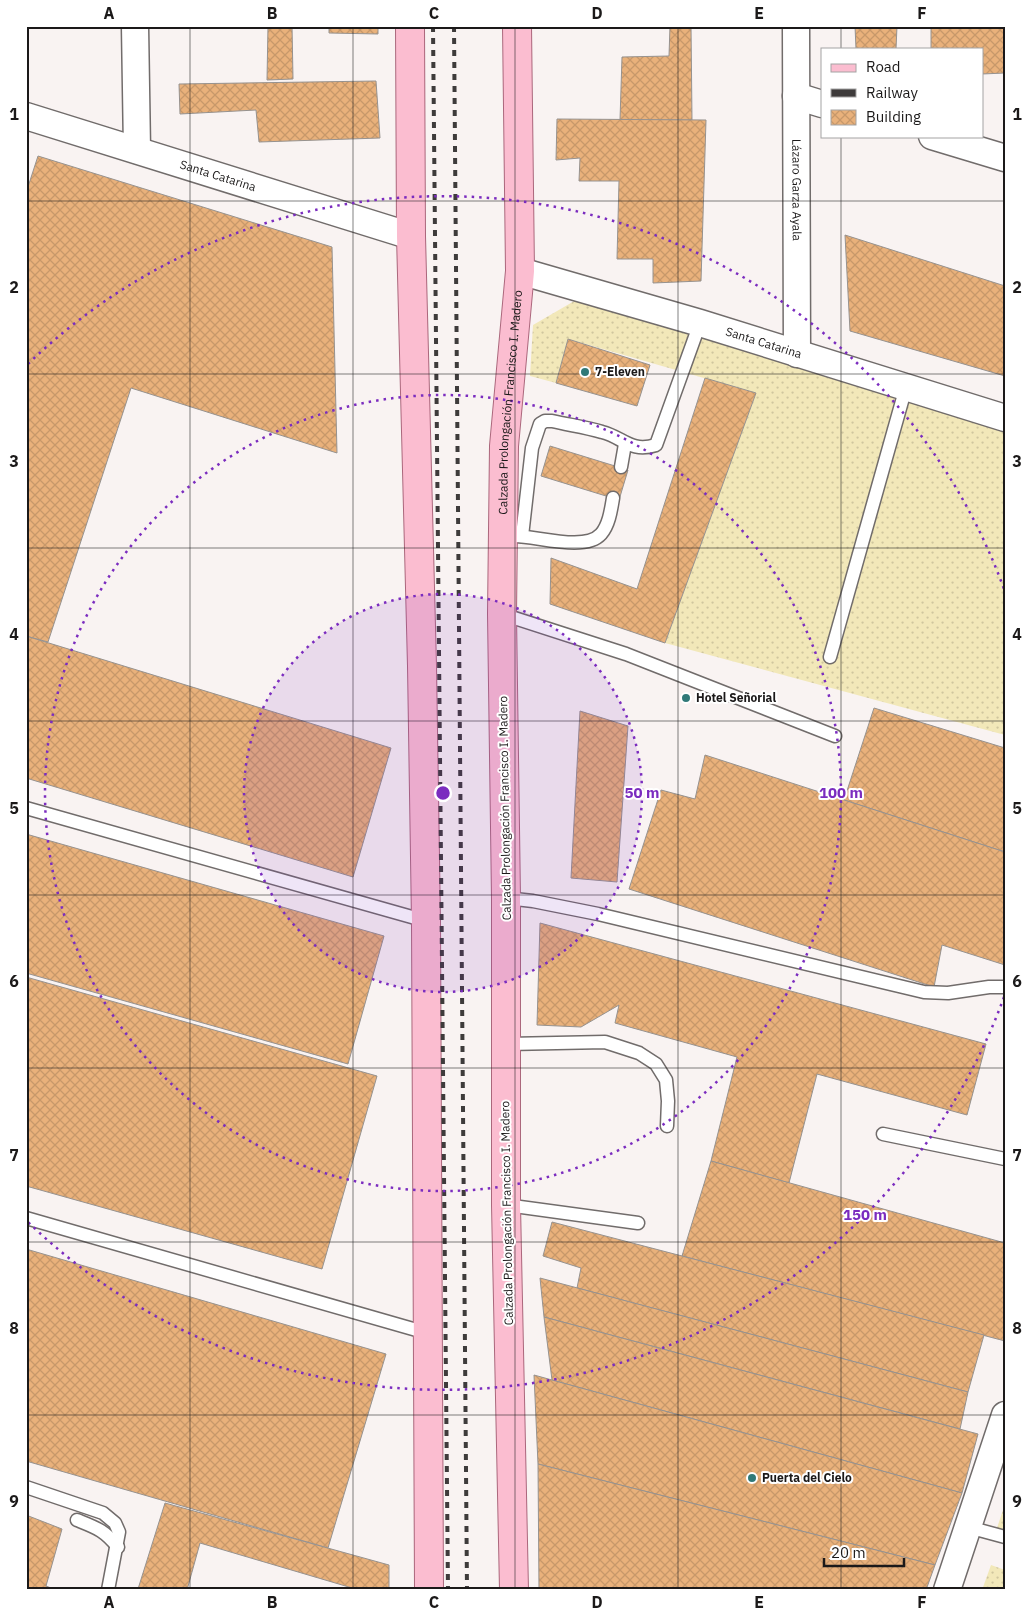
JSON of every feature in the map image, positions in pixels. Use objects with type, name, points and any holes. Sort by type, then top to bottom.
[{"type":"main road","points":[[410,26],[411,236],[422,666],[426,921],[429,1590]]},
{"type":"main road","name":"Calzada Prolongación Francisco I. Madero","points":[[514,1590],[506,1205],[506,898],[502,614],[512,536],[518,447],[520,271],[517,26]]},
{"type":"street","points":[[135,26],[137,150]]},
{"type":"street","name":"Lázaro Garza Ayala","points":[[796,26],[797,354]]},
{"type":"street","points":[[796,96],[821,104]]},
{"type":"street","name":"Santa Catarina","points":[[26,116],[411,236]]},
{"type":"street","points":[[939,138],[1005,158]]},
{"type":"street","name":"Santa Catarina","points":[[520,271],[700,323],[1005,418]]},
{"type":"street","points":[[947,1590],[1005,1415]]},
{"type":"lane","points":[[518,447],[545,421],[603,432],[625,444],[647,448],[656,445],[700,323]]},
{"type":"lane","points":[[830,657],[906,387]]},
{"type":"lane","points":[[621,467],[625,444]]},
{"type":"lane","points":[[512,536],[578,544],[596,538],[602,534],[608,521],[613,498]]},
{"type":"lane","points":[[502,614],[626,654],[836,736]]},
{"type":"lane","points":[[26,808],[426,921]]},
{"type":"lane","points":[[506,898],[598,914],[924,992],[948,993],[989,987],[1005,987]]},
{"type":"lane","points":[[506,1044],[605,1042],[640,1053],[656,1064],[666,1080],[668,1101],[667,1126]]},
{"type":"lane","points":[[883,1134],[1005,1159]]},
{"type":"lane","points":[[506,1205],[638,1223]]},
{"type":"lane","points":[[26,1218],[427,1333]]},
{"type":"lane","points":[[26,1487],[102,1513],[115,1523],[119,1532],[118,1547],[108,1590]]},
{"type":"lane","points":[[77,1520],[98,1528],[107,1534],[118,1547]]},
{"type":"lane","points":[[968,1527],[1005,1537]]},
{"type":"shaded area","points":[[576,300],[1005,430],[1005,735],[665,643],[756,393],[568,339],[556,383],[530,376],[533,325]]},
{"type":"shaded area","points":[[1005,1504],[1005,1530],[997,1528]]},
{"type":"shaded area","points":[[991,1565],[1005,1570],[1005,1590],[982,1590]]},
{"type":"building","points":[[268,26],[292,26],[293,79],[267,80]]},
{"type":"building","points":[[329,26],[378,26],[378,34],[329,33]]},
{"type":"building","points":[[670,26],[691,26],[692,120],[620,120],[622,57],[669,56]]},
{"type":"building","points":[[855,26],[897,26],[896,48],[856,48]]},
{"type":"building","points":[[931,26],[1004,26],[1005,73],[984,74],[984,48],[931,48]]},
{"type":"building","points":[[376,81],[380,138],[259,142],[256,110],[180,114],[179,84]]},
{"type":"building","points":[[557,119],[706,120],[701,281],[653,283],[653,259],[617,259],[619,181],[579,181],[580,158],[556,160]]},
{"type":"building","points":[[38,156],[332,247],[337,453],[131,388],[48,642],[26,636],[26,193]]},
{"type":"building","points":[[845,235],[1005,286],[1005,376],[850,331]]},
{"type":"building","points":[[568,339],[650,365],[637,406],[556,383]]},
{"type":"building","points":[[705,378],[756,393],[665,643],[550,604],[551,558],[637,589]]},
{"type":"building","points":[[550,446],[628,470],[619,500],[541,476]]},
{"type":"building","points":[[26,636],[391,748],[353,877],[26,778]]},
{"type":"building","points":[[874,708],[1005,748],[1005,852],[844,800]]},
{"type":"building","points":[[580,711],[628,726],[617,882],[571,878]]},
{"type":"building","points":[[705,755],[1005,852],[1005,965],[942,945],[934,987],[629,889],[661,790],[695,799]]},
{"type":"building","points":[[26,834],[384,936],[348,1064],[26,973]]},
{"type":"building","points":[[540,923],[986,1044],[967,1115],[817,1074],[789,1183],[711,1161],[737,1057],[615,1023],[619,1005],[581,1027],[537,1025]]},
{"type":"building","points":[[26,977],[377,1076],[322,1269],[26,1186]]},
{"type":"building","points":[[711,1161],[1005,1243],[1005,1341],[682,1256]]},
{"type":"building","points":[[552,1222],[984,1335],[968,1392],[577,1288],[581,1268],[543,1256]]},
{"type":"building","points":[[26,1249],[386,1354],[328,1548],[26,1461]]},
{"type":"building","points":[[540,1278],[968,1392],[960,1429],[544,1317]]},
{"type":"building","points":[[544,1317],[978,1434],[962,1493],[552,1380]]},
{"type":"building","name":"Puerta del Cielo","points":[[534,1375],[962,1493],[935,1565],[538,1464]]},
{"type":"building","points":[[538,1464],[935,1565],[926,1590],[539,1590]]},
{"type":"building","points":[[165,1503],[389,1565],[389,1590],[359,1590],[200,1543],[187,1590],[138,1589]]},
{"type":"building","points":[[26,1515],[62,1529],[46,1586],[56,1590],[26,1590]]},
{"type":"railway","points":[[433,26],[448,1590]]},
{"type":"railway","points":[[454,26],[467,1590]]},
{"type":"place","name":"7-Eleven","points":[[585,372]]},
{"type":"place","name":"Hotel Señorial","points":[[686,698]]},
{"type":"place","name":"Puerta del Cielo","points":[[752,1478]]}]
